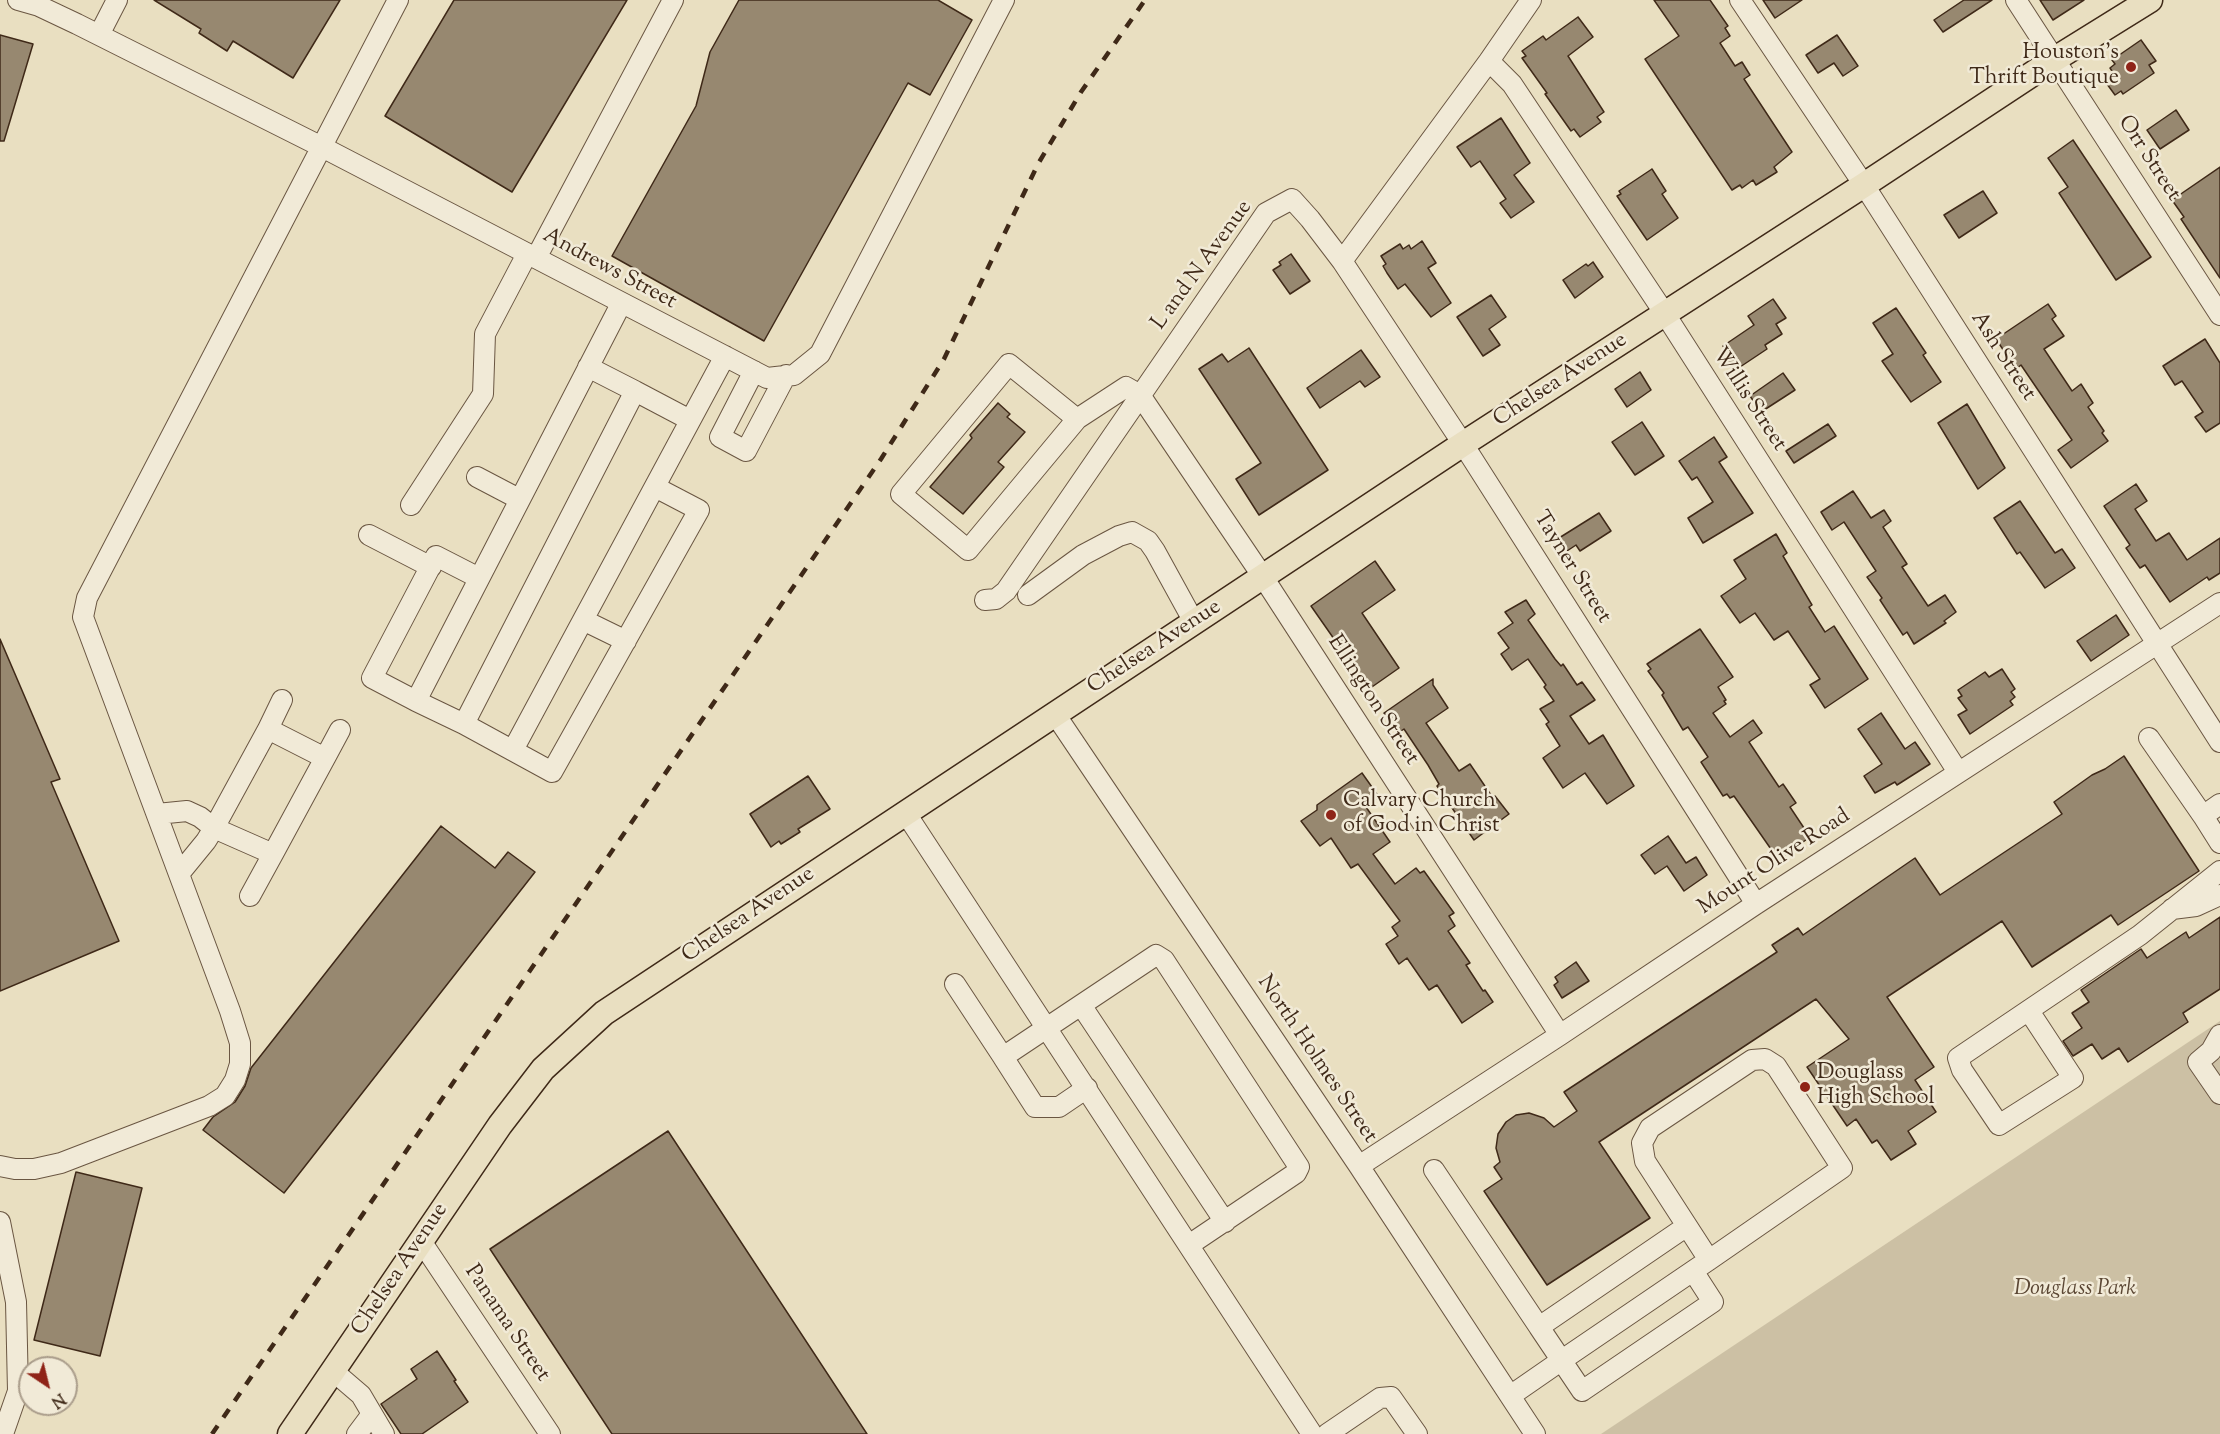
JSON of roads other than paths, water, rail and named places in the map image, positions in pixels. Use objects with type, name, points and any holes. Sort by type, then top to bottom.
[{"type":"main road","name":"Chelsea Avenue","points":[[290,1434],[500,1125],[543,1069],[604,1013],[1463,444],[2055,59],[2150,0]]},
{"type":"street","name":"Andrews Street","points":[[18,0],[39,6],[99,35],[322,147],[767,378],[786,375]]},
{"type":"street","points":[[99,35],[117,0]]},
{"type":"street","points":[[0,1166],[34,1169],[61,1163],[209,1106],[225,1096],[235,1080],[240,1064],[240,1043],[83,617],[87,598],[398,0]]},
{"type":"street","points":[[411,505],[483,394],[485,334],[531,256],[673,0]]},
{"type":"street","points":[[754,371],[720,437],[747,451],[786,375],[794,375],[820,354],[1004,0]]},
{"type":"street","points":[[1342,261],[1489,62],[1531,0]]},
{"type":"street","name":"Ash Street","points":[[1740,0],[1864,185],[2220,742]]},
{"type":"street","name":"Orr Street","points":[[2016,0],[2220,315]]},
{"type":"street","name":"Willis Street","points":[[1489,62],[1512,84],[1665,314],[1958,772]]},
{"type":"street","name":"L and N Avenue","points":[[985,600],[996,599],[1006,591],[1266,213],[1292,199],[1342,261]]},
{"type":"street","name":"Tayner Street","points":[[1342,261],[1463,444],[1756,904]]},
{"type":"street","points":[[416,701],[621,304]]},
{"type":"street","points":[[513,750],[725,356]]},
{"type":"street","points":[[1077,418],[1009,364],[901,494],[968,550],[1077,418],[1126,387],[1140,395]]},
{"type":"street","points":[[588,367],[690,420]]},
{"type":"street","points":[[464,724],[635,391]]},
{"type":"street","name":"Ellington Street","points":[[1140,395],[1263,577],[1560,1035]]},
{"type":"street","points":[[477,477],[519,499]]},
{"type":"street","points":[[479,578],[436,556],[372,678],[464,724],[552,772],[699,510],[655,487]]},
{"type":"street","points":[[1028,595],[1083,555],[1119,536],[1132,532],[1148,542],[1155,551],[1194,622]]},
{"type":"street","points":[[369,535],[431,567]]},
{"type":"street","name":"Mount Olive Road","points":[[1359,1166],[1756,904],[2220,603]]},
{"type":"street","points":[[583,620],[626,641]]},
{"type":"street","points":[[179,874],[214,828],[282,700]]},
{"type":"street","name":"North Holmes Street","points":[[1055,714],[1359,1166],[1535,1434]]},
{"type":"street","points":[[268,729],[325,758]]},
{"type":"street","points":[[250,896],[340,730]]},
{"type":"street","points":[[2149,738],[2220,843]]},
{"type":"street","points":[[2203,816],[2220,804]]},
{"type":"street","points":[[157,814],[187,812],[200,817],[214,828],[273,854]]},
{"type":"street","points":[[905,812],[1312,1434]]},
{"type":"street","points":[[2029,1011],[2073,1078],[1999,1125],[1962,1071],[1958,1058],[2140,935],[2220,871]]},
{"type":"street","points":[[2171,909],[2196,906],[2220,894]]},
{"type":"street","points":[[1003,1057],[1156,955],[1164,960],[1299,1167],[1296,1173],[1189,1245]]},
{"type":"street","points":[[955,984],[1035,1107],[1059,1107],[1087,1089]]},
{"type":"street","points":[[1081,1005],[1225,1222]]},
{"type":"street","points":[[2220,1035],[2211,1051],[2198,1062],[2220,1094]]},
{"type":"street","points":[[1434,1170],[1562,1360],[1582,1391],[1713,1302],[1701,1265],[1687,1226],[1646,1161],[1642,1143],[1650,1128],[1752,1060],[1765,1059],[1776,1066],[1842,1168],[1701,1265],[1562,1360],[1510,1396]]},
{"type":"street","points":[[0,1222],[16,1302],[18,1391],[3,1434]]},
{"type":"street","points":[[1539,1327],[1687,1226]]},
{"type":"street","name":"Panama Street","points":[[421,1241],[550,1434]]},
{"type":"street","points":[[333,1371],[361,1395],[384,1434]]},
{"type":"street","points":[[1327,1434],[1380,1398],[1391,1397],[1417,1434]]},
{"type":"street","points":[[357,1434],[372,1414]]},
{"type":"railway","points":[[212,1434],[881,459],[944,359],[1038,164],[1081,92],[1145,0]]},
{"type":"place","name":"Houston's Thrift Boutique","points":[[2131,67]]},
{"type":"place","name":"Calvary Church of God in Christ","points":[[1331,815]]},
{"type":"place","name":"Douglass High School","points":[[1805,1087]]},
{"type":"park label","name":"Douglass Park","points":[[2075,1290]]}]
